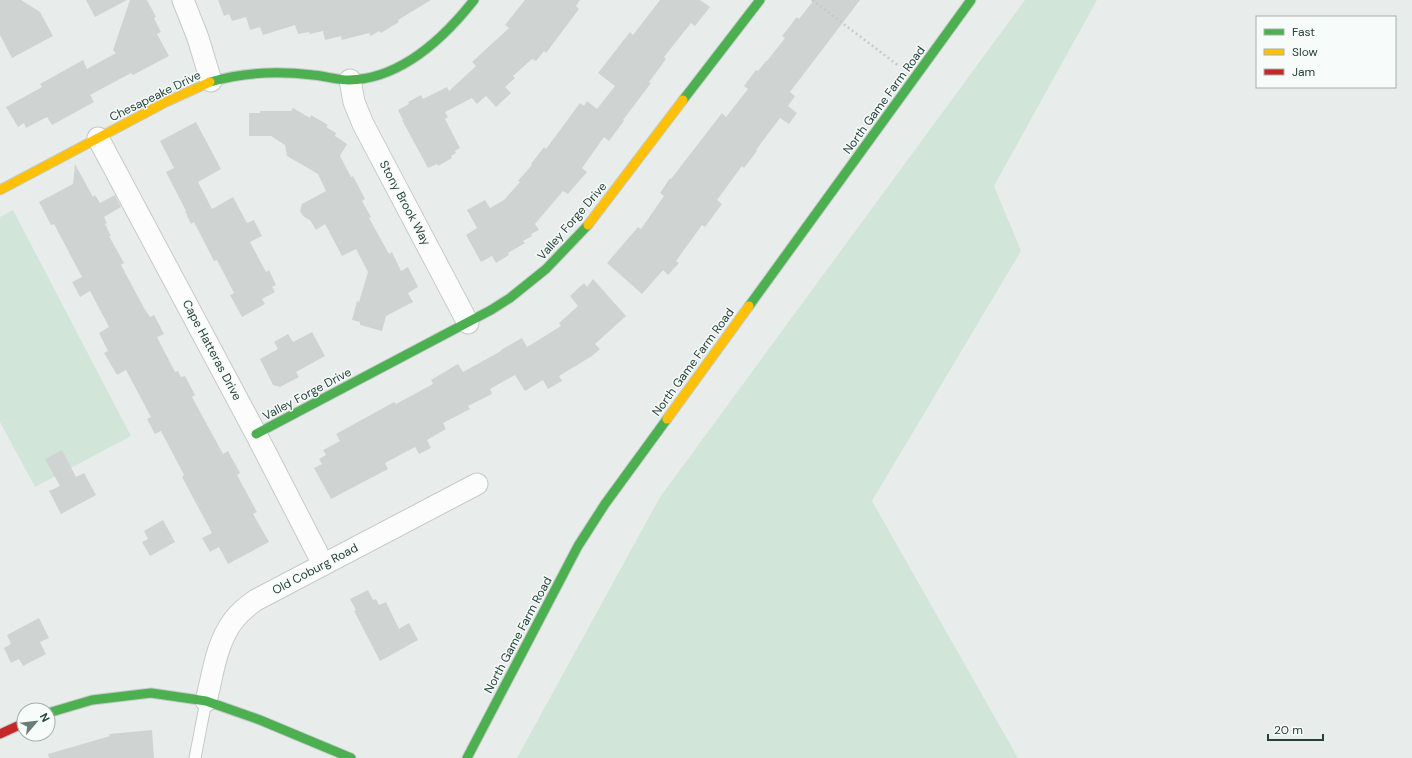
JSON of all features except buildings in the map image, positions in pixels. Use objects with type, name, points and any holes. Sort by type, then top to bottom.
[{"type":"street","points":[[183,0],[198,38],[211,82]]},
{"type":"street","name":"Chesapeake Drive","points":[[1,186],[98,138],[169,100],[211,82],[255,73],[315,76],[350,80],[387,71],[422,53],[442,38],[474,0]]},
{"type":"street","name":"Valley Forge Drive","points":[[256,434],[468,323],[510,298],[546,270],[584,230],[619,186],[760,0]]},
{"type":"street","name":"North Game Farm Road","points":[[467,758],[578,546],[605,504],[971,0]]},
{"type":"street","name":"Stony Brook Way","points":[[350,80],[354,102],[363,124],[468,323]]},
{"type":"street","name":"Cape Hatteras Drive","points":[[98,138],[324,564]]},
{"type":"street","name":"Old Coburg Road","points":[[206,701],[221,642],[240,612],[256,600],[476,484]]},
{"type":"street","points":[[56,711],[92,700],[151,693],[206,701],[260,720],[350,758]]},
{"type":"street","points":[[0,734],[16,727]]},
{"type":"lane","points":[[195,758],[206,701]]},
{"type":"path","points":[[812,0],[914,78]]},
{"type":"green space","points":[[1025,0],[1097,0],[994,186],[1021,251],[872,501],[1018,758],[517,758],[660,497]]},
{"type":"green space","points":[[13,210],[131,436],[35,487],[0,422],[0,217]]},
{"type":"traffic: fast","points":[[210,82],[236,76],[262,73],[300,74],[349,80],[368,78],[387,72],[420,54],[435,42],[474,0]]},
{"type":"traffic: fast","points":[[683,100],[760,0]]},
{"type":"traffic: fast","points":[[749,306],[971,0]]},
{"type":"traffic: fast","points":[[256,434],[491,310],[510,298],[546,269],[588,225]]},
{"type":"traffic: fast","points":[[467,758],[578,546],[605,504],[667,419]]},
{"type":"traffic: fast","points":[[56,711],[92,700],[151,693],[206,701],[260,720],[351,758]]},
{"type":"traffic: slow","points":[[0,190],[166,102],[210,82]]},
{"type":"traffic: slow","points":[[588,225],[683,100]]},
{"type":"traffic: slow","points":[[667,419],[749,306]]},
{"type":"traffic: jam","points":[[0,734],[16,727]]}]
